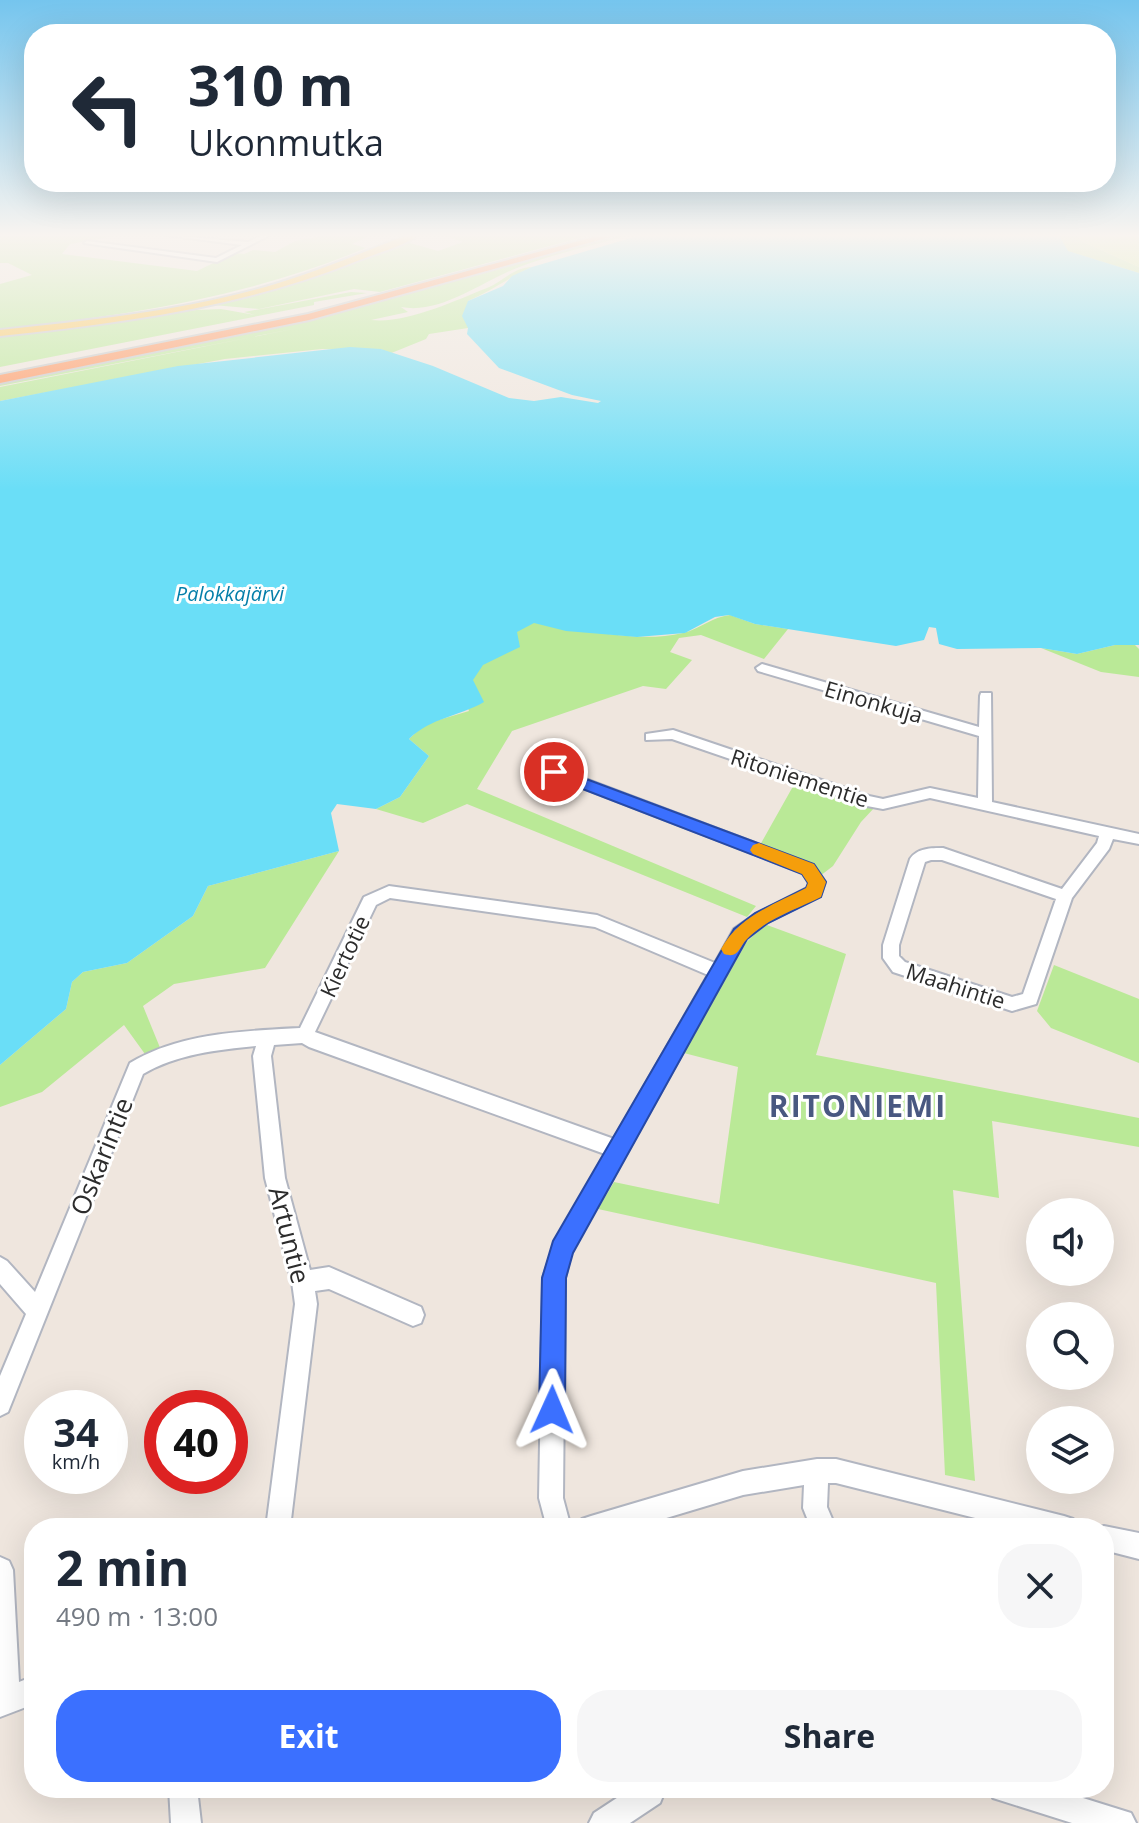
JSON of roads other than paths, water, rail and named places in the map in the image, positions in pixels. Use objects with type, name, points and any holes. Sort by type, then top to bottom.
[{"type":"highway","points":[[0,377],[276,320]]},
{"type":"highway","points":[[0,377],[293,320]]},
{"type":"main road","points":[[0,333],[117,320]]},
{"type":"street","name":"Einonkuja","points":[[762,668],[986,734]]},
{"type":"street","points":[[985,805],[986,696]]},
{"type":"street","name":"Ritoniementie","points":[[651,737],[673,734],[867,801],[883,804],[930,793],[1139,839]]},
{"type":"street","points":[[554,772],[808,869],[817,882],[814,892],[762,918],[740,934],[562,1249],[554,1278],[551,1498],[556,1518]]},
{"type":"street","name":"Maahintie","points":[[1065,896],[943,854],[929,854],[918,859],[891,945],[891,958],[899,967],[1012,1004],[1021,1004],[1030,999],[1065,896],[1104,845],[1107,833]]},
{"type":"street","name":"Kiertotie","points":[[305,1035],[370,901],[389,892],[597,921],[717,971]]},
{"type":"street","points":[[305,1035],[315,1042],[618,1150]]},
{"type":"street","name":"Oskarintie","points":[[0,1404],[136,1069],[163,1055],[305,1035]]},
{"type":"street","name":"Artuntie","points":[[267,1038],[262,1056],[275,1178],[306,1304],[279,1518]]},
{"type":"street","points":[[0,1268],[39,1313]]},
{"type":"street","points":[[303,1282],[329,1278],[413,1315]]},
{"type":"street","points":[[817,1471],[815,1508],[820,1518]]},
{"type":"street","points":[[625,1518],[743,1483],[817,1471],[836,1471],[1024,1518]]},
{"type":"street","points":[[1114,1540],[1139,1546]]},
{"type":"street","points":[[0,1570],[3,1700],[24,1693]]},
{"type":"street","points":[[184,1798],[186,1823]]},
{"type":"street","points":[[604,1823],[642,1798]]},
{"type":"street","points":[[1037,1798],[1121,1823]]},
{"type":"water","name":"Palokkajärvi","points":[[464,320],[1139,320],[1139,645],[1115,645],[1077,654],[1041,648],[957,649],[939,644],[936,628],[929,627],[924,640],[896,646],[755,624],[729,615],[715,617],[685,633],[637,637],[566,631],[534,623],[517,632],[520,647],[483,665],[473,680],[484,702],[427,726],[409,739],[429,756],[400,797],[376,809],[337,804],[331,813],[339,851],[208,886],[193,916],[127,963],[83,972],[72,982],[66,1009],[0,1065],[0,401],[178,366],[350,347],[381,349],[433,366],[509,398],[534,401],[561,397],[601,401],[572,395],[499,368],[467,334]]},
{"type":"district","name":"RITONIEMI","points":[[858,1105]]}]
